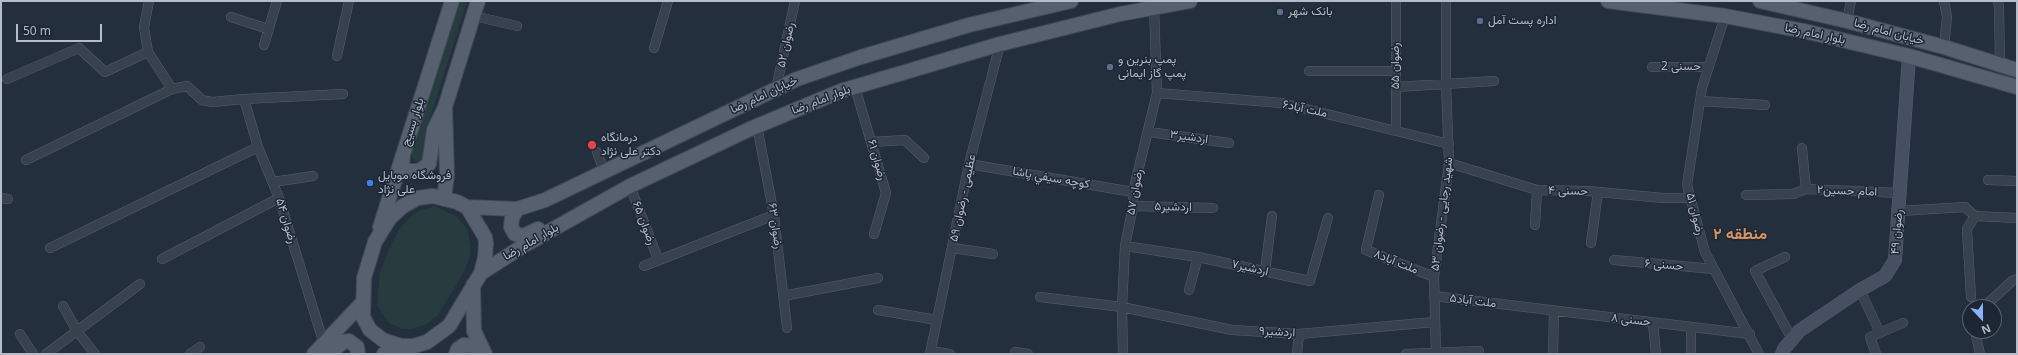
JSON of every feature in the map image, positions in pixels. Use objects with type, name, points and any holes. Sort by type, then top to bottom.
[{"type":"main road","name":"بلوار بسیج","points":[[375,242],[452,1]]},
{"type":"main road","points":[[404,152],[402,164],[408,171],[419,171],[428,164],[434,130],[445,107],[478,1]]},
{"type":"main road","name":"خیابان امام رضا","points":[[467,207],[517,209],[545,200],[797,79],[926,37],[969,25],[1071,1]]},
{"type":"main road","name":"بلوار امام رضا","points":[[481,273],[523,246],[630,186],[756,126],[855,87],[1000,44],[1154,7],[1190,1]]},
{"type":"main road","name":"بلوار امام رضا","points":[[1608,1],[1725,16],[1804,31],[1909,56],[2017,87]]},
{"type":"main road","name":"خیابان امام رضا","points":[[1760,1],[1847,21],[1944,47],[2017,70]]},
{"type":"main road","points":[[444,199],[447,175],[445,107]]},
{"type":"main road","points":[[517,209],[512,218],[511,227],[516,234],[523,236],[585,202],[630,186]]},
{"type":"main road","points":[[384,354],[413,349],[427,342],[449,326],[481,273],[486,243],[482,229],[467,207],[457,202],[433,196],[418,198],[403,206],[389,219],[375,242],[364,278],[362,303],[363,317],[370,330],[383,340],[413,349]]},
{"type":"main road","points":[[473,285],[474,331],[484,354]]},
{"type":"main road","points":[[326,349],[362,303]]},
{"type":"main road","points":[[314,354],[349,341],[357,347],[358,354]]},
{"type":"main road","points":[[456,354],[458,349],[464,345],[473,346],[484,354]]},
{"type":"street","points":[[148,1],[144,28],[148,52],[172,89]]},
{"type":"street","points":[[264,45],[276,1]]},
{"type":"street","points":[[337,56],[349,1]]},
{"type":"street","points":[[654,48],[668,1]]},
{"type":"street","name":"رضوان ۵۲","points":[[776,89],[795,1]]},
{"type":"street","name":"رضوان ۵۵","points":[[1396,1],[1396,131]]},
{"type":"street","name":"شهید رجایی - رضوان ۵۳","points":[[1436,354],[1434,277],[1450,163],[1446,84],[1446,1]]},
{"type":"street","points":[[1847,21],[1851,1]]},
{"type":"street","points":[[1944,1],[1947,17],[1944,47]]},
{"type":"street","points":[[1998,1],[2000,7],[2000,65]]},
{"type":"street","name":"رضوان ۵۷","points":[[1123,354],[1122,307],[1125,246],[1133,206],[1133,192],[1157,93],[1154,7]]},
{"type":"street","points":[[474,16],[516,26]]},
{"type":"street","name":"رضوان ۵۱","points":[[1725,16],[1702,88],[1687,185],[1704,252],[1760,354]]},
{"type":"street","points":[[231,17],[268,29]]},
{"type":"street","name":"عظیمی - رضوان ۵۹","points":[[930,353],[953,248],[969,164],[1000,44]]},
{"type":"street","points":[[7,79],[79,48],[105,72],[148,52]]},
{"type":"street","name":"رضوان ۴۹","points":[[1782,354],[1799,331],[1860,290],[1885,276],[1893,265],[1895,260],[1900,211],[1909,56]]},
{"type":"street","name":"حسنی 2","points":[[1652,67],[1709,67]]},
{"type":"street","points":[[1309,70],[1396,71]]},
{"type":"street","points":[[1396,86],[1494,80]]},
{"type":"street","points":[[26,160],[172,89],[187,86],[202,100],[212,102],[244,98],[343,94]]},
{"type":"street","name":"رضوان ۶۱","points":[[855,87],[886,193],[874,234]]},
{"type":"street","name":"ملت آباد۶","points":[[1157,93],[1282,103],[1449,144]]},
{"type":"street","name":"رضوان ۵۴","points":[[244,98],[258,147],[274,182],[326,349]]},
{"type":"street","points":[[1700,101],[1765,105]]},
{"type":"street","name":"رضوان ۶۳","points":[[756,126],[774,215],[787,328]]},
{"type":"street","name":"اردشیر۳","points":[[1148,132],[1229,143]]},
{"type":"street","points":[[871,142],[904,140],[924,158]]},
{"type":"street","points":[[50,248],[258,147]]},
{"type":"street","points":[[1802,148],[1806,189]]},
{"type":"street","points":[[597,152],[604,171]]},
{"type":"street","name":"حسنی ۴","points":[[1450,163],[1537,190],[1598,192],[1663,198],[1691,198]]},
{"type":"street","name":"كوچه سيفي پاشا","points":[[969,164],[1133,192]]},
{"type":"street","points":[[274,182],[313,176]]},
{"type":"street","points":[[1988,180],[2017,181]]},
{"type":"street","name":"رضوان ۶۵","points":[[630,186],[658,259]]},
{"type":"street","name":"امام حسین۲","points":[[1746,195],[1793,194],[1806,189],[1900,193]]},
{"type":"street","points":[[1535,225],[1537,190]]},
{"type":"street","points":[[1591,243],[1598,192]]},
{"type":"street","name":"ملت آباد۸","points":[[1379,195],[1366,250],[1434,277]]},
{"type":"street","points":[[162,259],[279,198]]},
{"type":"street","name":"اردشیر۵","points":[[1133,206],[1213,208]]},
{"type":"street","points":[[1900,211],[1965,207],[1975,216],[2017,218]]},
{"type":"street","points":[[644,266],[658,259],[774,215]]},
{"type":"street","points":[[1265,271],[1272,216]]},
{"type":"street","points":[[1971,297],[1966,229],[1975,216]]},
{"type":"street","name":"اردشیر۷","points":[[1125,246],[1198,256],[1310,281],[1328,218]]},
{"type":"street","points":[[953,248],[993,254]]},
{"type":"street","points":[[1190,290],[1198,256]]},
{"type":"street","points":[[1785,257],[1755,271],[1792,339]]},
{"type":"street","name":"حسنی ۶","points":[[1614,260],[1714,269]]},
{"type":"street","points":[[783,296],[878,278]]},
{"type":"street","points":[[1993,299],[2012,281],[2017,279]]},
{"type":"street","points":[[46,354],[140,284]]},
{"type":"street","points":[[1860,290],[1880,333]]},
{"type":"street","name":"ملت آباد۵","points":[[1434,296],[1512,306]]},
{"type":"street","name":"اردشیر۹","points":[[1040,297],[1122,307],[1232,330],[1299,334],[1434,322]]},
{"type":"street","points":[[63,306],[77,331],[95,354]]},
{"type":"street","name":"حسنی ۸","points":[[1512,306],[1750,334]]},
{"type":"street","points":[[878,310],[937,320]]},
{"type":"street","points":[[1553,354],[1554,311]]},
{"type":"street","points":[[1876,354],[1870,337],[1903,322]]},
{"type":"street","points":[[1653,323],[1656,354]]},
{"type":"street","points":[[1691,327],[1691,353]]},
{"type":"street","points":[[20,334],[33,354]]},
{"type":"street","points":[[1297,354],[1299,334]]},
{"type":"street","points":[[1977,339],[1980,354]]},
{"type":"street","points":[[190,354],[200,347]]},
{"type":"street","points":[[1406,354],[1436,354],[1479,351]]},
{"type":"street","points":[[1015,352],[1028,354]]},
{"type":"street","points":[[930,353],[950,354]]},
{"type":"green space","points":[[459,1],[467,1],[428,125],[424,158],[417,163],[412,157],[412,153]]},
{"type":"green space","points":[[435,206],[456,216],[468,230],[471,254],[463,274],[437,316],[425,325],[411,329],[402,329],[389,323],[377,305],[380,272],[389,249],[399,230],[409,218],[421,210]]},
{"type":"place","name":"بانک شهر","points":[[1280,12]]},
{"type":"place","name":"اداره پست آمل","points":[[1480,21]]},
{"type":"place","name":"پمپ بنرین و پمپ گاز ایمانی","points":[[1110,67]]},
{"type":"place","name":"درمانگاه دکتر علی نژاد","points":[[592,145]]},
{"type":"place","name":"فروشگاه موبایل علی نژاد","points":[[370,183]]},
{"type":"district","name":"منطقه ۲","points":[[1740,234]]}]
